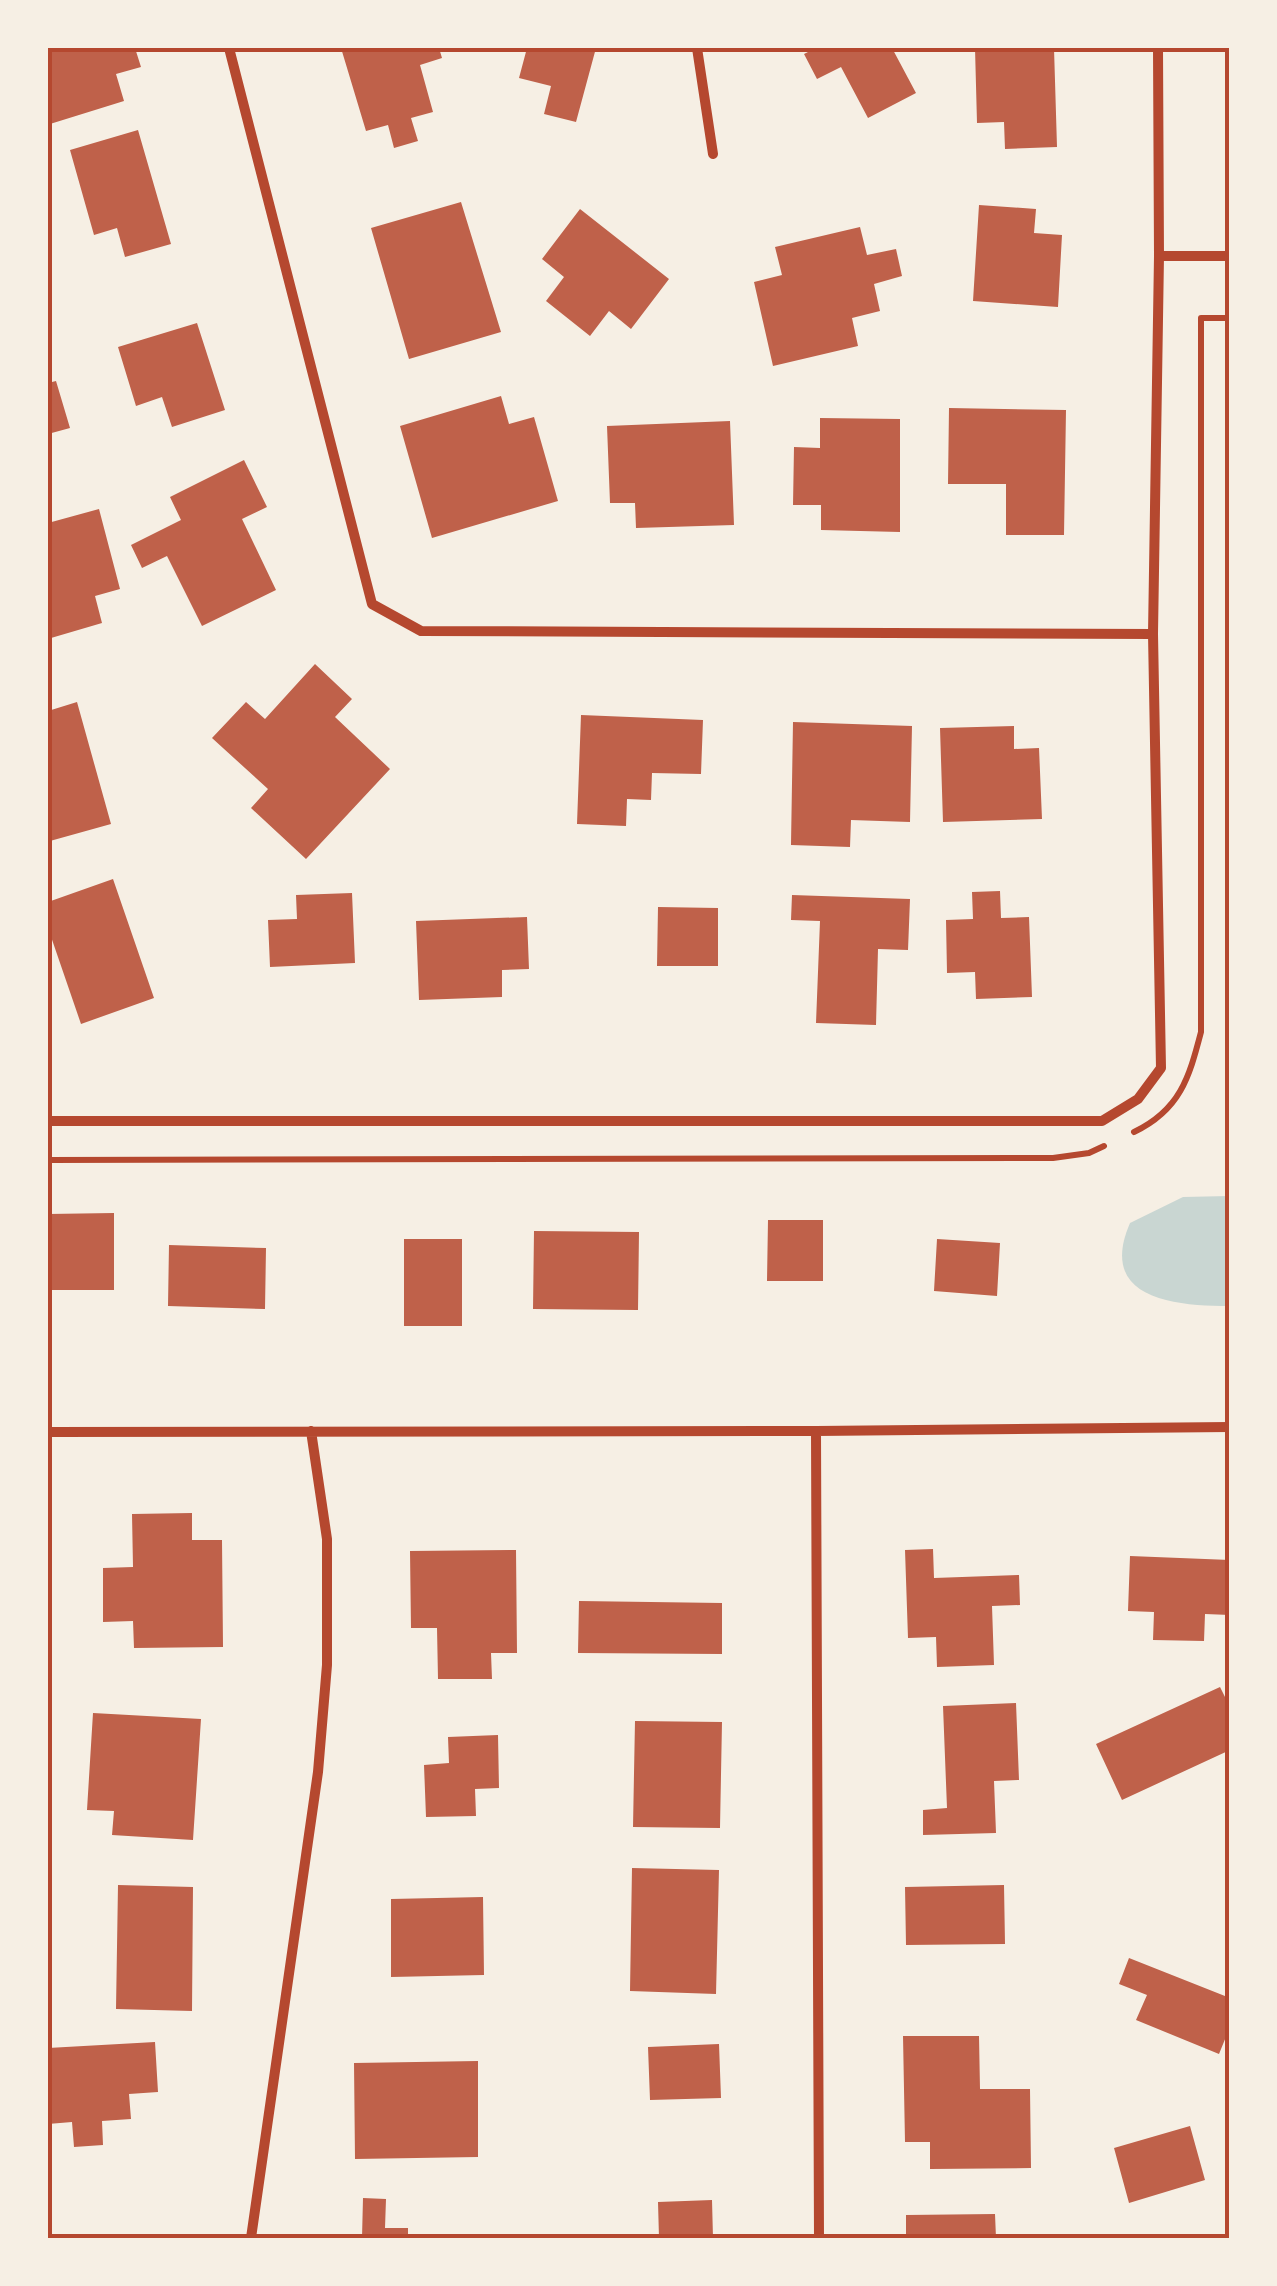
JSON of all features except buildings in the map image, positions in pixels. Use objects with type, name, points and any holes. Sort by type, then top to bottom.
[{"type":"street","points":[[229,48],[372,604],[421,631],[1152,634]]},
{"type":"street","points":[[697,48],[713,154]]},
{"type":"street","points":[[48,1122],[1102,1122],[1138,1099],[1161,1068],[1152,634],[1160,256],[1158,48]]},
{"type":"street","points":[[1160,256],[1230,256]]},
{"type":"street","points":[[48,1432],[1230,1427]]},
{"type":"street","points":[[250,2238],[318,1772],[325,1682],[326,1539],[312,1431]]},
{"type":"street","points":[[816,1431],[819,2238]]},
{"type":"path","points":[[1122,1137],[1156,1122],[1188,1081],[1202,1032],[1202,318],[1230,318]]},
{"type":"path","points":[[48,1160],[1053,1158],[1089,1153],[1106,1145]]},
{"type":"shaded area","points":[[1229,1196],[1229,1306],[1165,1300],[1132,1283],[1124,1268],[1123,1248],[1130,1223],[1183,1197]]}]
